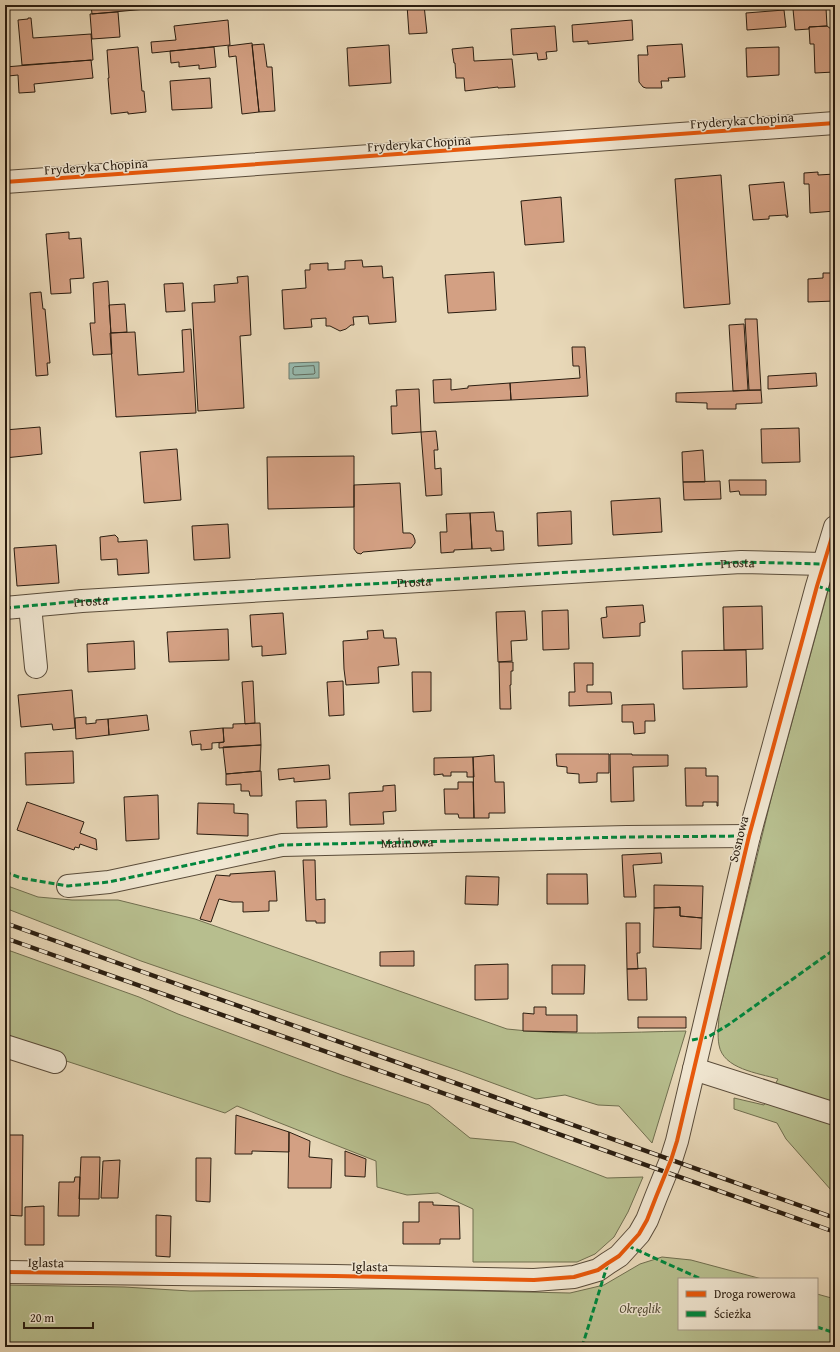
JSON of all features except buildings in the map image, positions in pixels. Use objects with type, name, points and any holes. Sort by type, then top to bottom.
[{"type":"street","name":"Fryderyka Chopina","points":[[5,182],[835,123]]},
{"type":"street","name":"Sosnowa","points":[[671,1160],[749,836],[823,564],[835,526]]},
{"type":"street","name":"Prosta","points":[[5,608],[90,600],[733,563],[823,564]]},
{"type":"street","points":[[30,606],[36,667]]},
{"type":"street","name":"Malinowa","points":[[68,886],[109,882],[282,845],[627,837],[749,836]]},
{"type":"street","points":[[5,1046],[55,1062]]},
{"type":"street","points":[[694,1069],[835,1114]]},
{"type":"street","name":"Iglasta","points":[[5,1272],[534,1280],[574,1277],[598,1270],[608,1264],[619,1256],[639,1234],[647,1220],[671,1160]]},
{"type":"path","points":[[832,502],[835,494]]},
{"type":"green space","points":[[835,565],[835,1192],[831,1190],[786,1139],[777,1123],[734,1109],[734,1098],[764,1105],[778,1079],[742,1069],[727,1060],[719,1045],[718,1033],[719,1013],[771,799]]},
{"type":"green space","points":[[5,885],[38,897],[72,900],[118,900],[195,919],[507,1029],[574,1033],[686,1031],[652,1143],[619,1106],[598,1105],[565,1095],[536,1099],[460,1071],[141,961],[5,908]]},
{"type":"green space","points":[[5,949],[139,997],[178,1014],[342,1075],[429,1105],[470,1138],[514,1142],[607,1178],[643,1177],[628,1212],[614,1237],[595,1254],[577,1262],[473,1262],[473,1209],[438,1193],[407,1195],[377,1187],[376,1161],[237,1106],[225,1113],[54,1057],[21,1044],[16,1038],[5,1034]]},
{"type":"green space","name":"Okręglik","points":[[662,1257],[691,1260],[758,1278],[678,1278],[678,1330],[818,1330],[818,1294],[835,1299],[835,1347],[5,1347],[5,1285],[124,1287],[190,1291],[388,1289],[570,1293],[604,1285],[640,1264]]},
{"type":"water","points":[[319,362],[319,378],[289,379],[289,363]]},
{"type":"railway","points":[[5,923],[835,1218]]},
{"type":"railway","points":[[5,938],[835,1232]]},
{"type":"marked path","points":[[5,608],[82,601],[741,562],[823,564]]},
{"type":"marked path","points":[[817,586],[835,592]]},
{"type":"marked path","points":[[5,872],[21,878],[68,886],[109,882],[282,845],[627,837],[749,836]]},
{"type":"marked path","points":[[692,1040],[708,1037],[728,1025],[835,949]]},
{"type":"marked path","points":[[628,1246],[699,1278]]},
{"type":"marked path","points":[[582,1347],[608,1263]]},
{"type":"marked path","points":[[818,1327],[835,1333]]},
{"type":"cycle path","points":[[5,182],[835,123]]},
{"type":"cycle path","points":[[5,1272],[534,1280],[574,1277],[598,1270],[619,1256],[639,1234],[647,1220],[677,1141],[749,836],[817,586],[835,527]]}]
